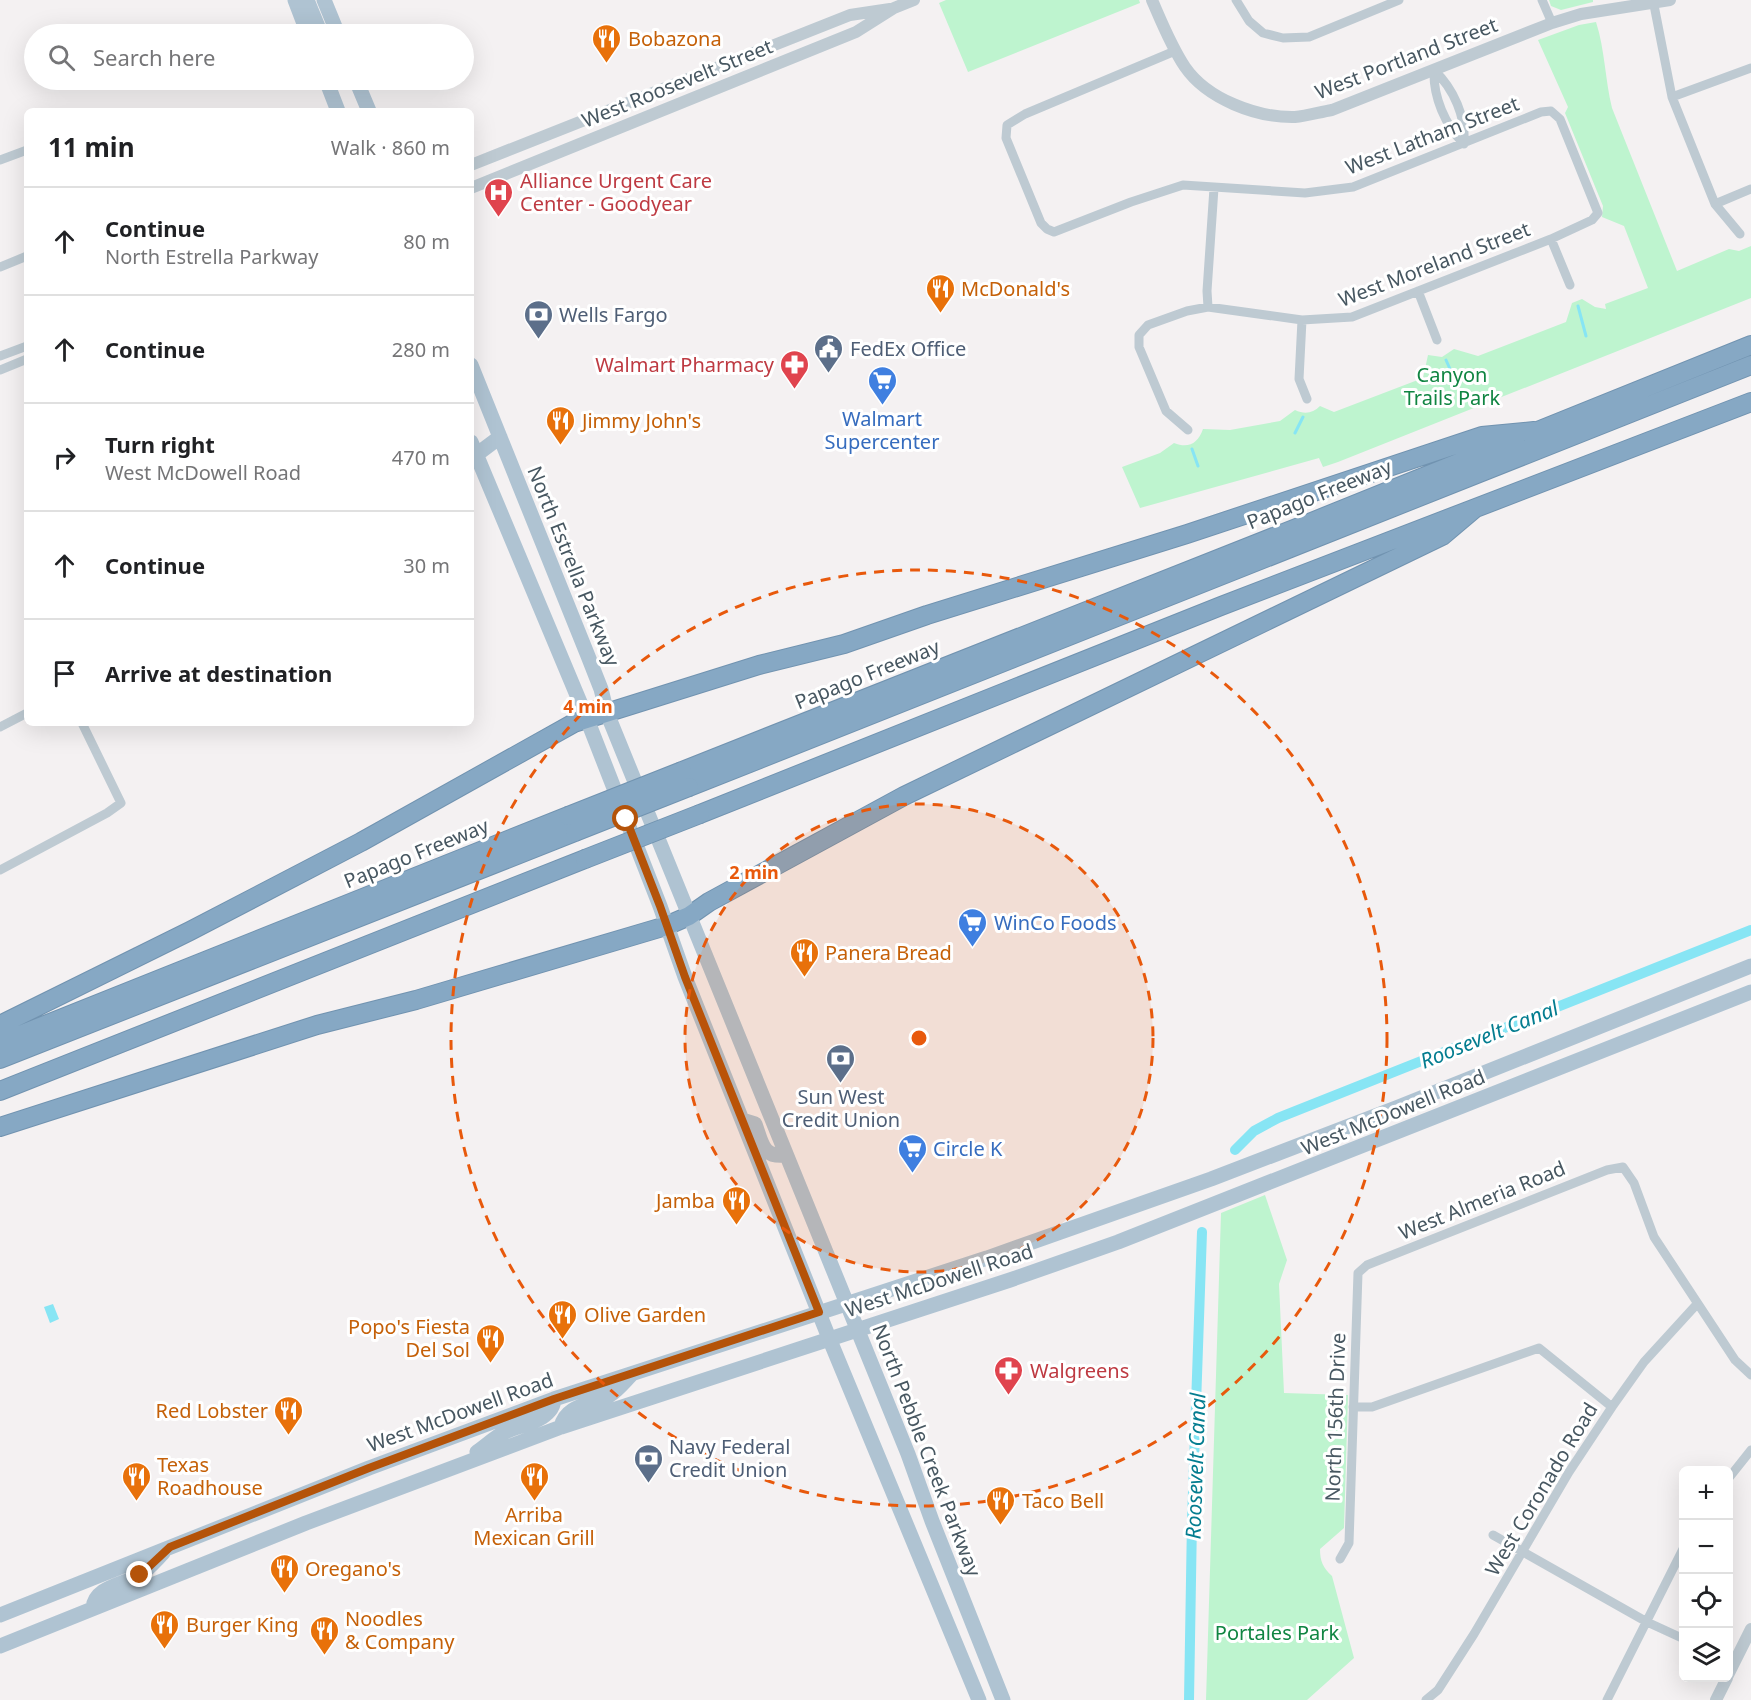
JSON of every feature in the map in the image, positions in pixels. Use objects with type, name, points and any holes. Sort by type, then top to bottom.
[{"type":"highway","name":"Papago Freeway","points":[[0,1043],[686,779],[1534,431],[1751,345]]},
{"type":"highway","points":[[686,779],[1751,365]]},
{"type":"highway","points":[[0,1091],[1210,610],[1751,402]]},
{"type":"highway","points":[[0,1025],[300,874],[550,736],[586,719],[759,665],[844,644],[927,615],[1187,534],[1482,436],[1534,431]]},
{"type":"highway","points":[[0,1126],[317,1025],[416,1000],[666,926],[689,916],[709,902],[904,796],[1442,536],[1474,509]]},
{"type":"highway","points":[[0,1059],[572,824]]},
{"type":"main road","points":[[295,0],[304,24]]},
{"type":"main road","points":[[307,0],[317,24]]},
{"type":"main road","points":[[324,0],[334,24]]},
{"type":"main road","points":[[330,90],[337,108]]},
{"type":"main road","points":[[360,90],[368,108]]},
{"type":"main road","name":"North Estrella Parkway","points":[[474,372],[689,916]]},
{"type":"main road","points":[[500,437],[474,448],[586,719],[829,1338],[979,1700]]},
{"type":"main road","name":"North Pebble Creek Parkway","points":[[689,916],[908,1454],[1003,1700]]},
{"type":"main road","name":"West McDowell Road","points":[[0,1615],[369,1468],[554,1399],[987,1258],[1211,1179],[1396,1108],[1751,966]]},
{"type":"main road","name":"West McDowell Road","points":[[0,1646],[465,1461],[1118,1242],[1751,992]]},
{"type":"main road","points":[[1302,1170],[1313,1155],[1387,1126],[1394,1118],[1396,1108]]},
{"type":"main road","points":[[742,1120],[755,1124],[769,1154],[786,1155]]},
{"type":"main road","points":[[1106,1216],[1118,1242]]},
{"type":"main road","points":[[561,1427],[565,1416],[570,1411],[611,1394],[636,1371]]},
{"type":"main road","points":[[465,1461],[503,1432],[544,1416],[554,1405],[554,1399]]},
{"type":"main road","points":[[93,1608],[93,1602],[99,1593],[140,1575],[170,1547]]},
{"type":"street","name":"West Roosevelt Street","points":[[474,187],[856,32],[894,8],[914,0]]},
{"type":"street","name":"West Portland Street","points":[[1152,0],[1175,51],[1195,78],[1214,93],[1235,105],[1272,116],[1297,117],[1332,110],[1552,23],[1581,14],[1670,0]]},
{"type":"street","points":[[1236,0],[1249,21],[1263,33],[1283,39],[1309,37],[1400,0]]},
{"type":"street","points":[[1542,0],[1552,23]]},
{"type":"street","points":[[1653,1],[1672,97],[1715,204],[1740,234]]},
{"type":"street","name":"West Roosevelt Street","points":[[474,164],[850,15],[894,8]]},
{"type":"street","name":"West Latham Street","points":[[1175,51],[1025,114],[1007,124],[1006,138],[1041,223],[1047,230],[1054,232],[1183,184],[1305,194],[1353,187],[1540,112],[1551,111],[1560,119],[1598,213]]},
{"type":"street","points":[[1672,97],[1751,68]]},
{"type":"street","points":[[1434,70],[1433,88],[1452,131],[1464,144]]},
{"type":"street","points":[[1434,70],[1447,82],[1461,116],[1465,126],[1464,144]]},
{"type":"street","points":[[0,160],[24,151]]},
{"type":"street","points":[[1208,307],[1207,291],[1214,188]]},
{"type":"street","points":[[1715,204],[1751,189]]},
{"type":"street","name":"West Moreland Street","points":[[1188,430],[1166,411],[1139,347],[1140,335],[1148,325],[1187,311],[1208,307],[1302,320],[1334,320],[1352,317],[1551,239],[1592,220],[1598,213]]},
{"type":"street","points":[[1551,239],[1570,285]]},
{"type":"street","points":[[0,267],[24,257]]},
{"type":"street","points":[[1418,291],[1437,340]]},
{"type":"street","points":[[1302,320],[1299,379],[1307,399]]},
{"type":"street","points":[[0,356],[24,346]]},
{"type":"street","points":[[0,370],[24,361]]},
{"type":"street","points":[[0,727],[24,715]]},
{"type":"street","points":[[0,870],[107,813],[121,802],[83,726]]},
{"type":"street","name":"West Almeria Road","points":[[1358,1273],[1367,1265],[1607,1170],[1623,1167],[1634,1183],[1654,1237],[1696,1304]]},
{"type":"street","name":"North 156th Drive","points":[[1340,1559],[1350,1543],[1358,1273]]},
{"type":"street","points":[[1696,1304],[1736,1360],[1751,1375]]},
{"type":"street","name":"West Coronado Road","points":[[1426,1700],[1438,1690],[1462,1653],[1569,1472],[1612,1407],[1644,1362],[1696,1304]]},
{"type":"street","points":[[1353,1407],[1372,1407],[1539,1348],[1612,1407]]},
{"type":"street","points":[[1733,1473],[1751,1450]]},
{"type":"street","points":[[1493,1535],[1647,1622],[1679,1637]]},
{"type":"street","points":[[1607,1700],[1679,1555]]},
{"type":"street","points":[[1733,1658],[1751,1629]]},
{"type":"street","points":[[1716,1700],[1725,1682]]},
{"type":"green space","points":[[946,0],[1139,0],[1140,3],[968,72],[939,3]]},
{"type":"green space","points":[[1549,0],[1593,0],[1593,2],[1561,10],[1551,6]]},
{"type":"green space","name":"Canyon Trails Park","points":[[1596,22],[1612,108],[1677,271],[1729,249],[1739,251],[1751,246],[1751,298],[1338,462],[1323,467],[1319,458],[1140,508],[1122,467],[1160,453],[1174,443],[1188,445],[1196,441],[1203,429],[1230,430],[1280,421],[1295,410],[1309,412],[1320,406],[1334,412],[1423,378],[1428,355],[1442,357],[1454,349],[1478,356],[1566,322],[1572,303],[1582,299],[1595,307],[1606,309],[1605,304],[1648,288],[1624,226],[1602,217],[1603,206],[1565,113],[1568,107],[1538,40],[1579,25]]},
{"type":"green space","name":"Portales Park","points":[[1265,1195],[1287,1260],[1279,1284],[1284,1393],[1348,1395],[1344,1528],[1320,1549],[1323,1564],[1332,1576],[1354,1658],[1307,1700],[1206,1700],[1221,1213]]},
{"type":"water","points":[[53,1304],[59,1319],[50,1323],[44,1307]]},
{"type":"waterway","points":[[1578,306],[1586,336]]},
{"type":"waterway","points":[[1446,360],[1454,378]]},
{"type":"waterway","points":[[1295,433],[1303,417]]},
{"type":"waterway","points":[[1192,449],[1198,466]]},
{"type":"waterway","name":"Roosevelt Canal","points":[[1235,1150],[1254,1131],[1278,1118],[1751,930]]},
{"type":"waterway","name":"Roosevelt Canal","points":[[1189,1700],[1192,1520],[1202,1232]]},
{"type":"place","name":"Bobazona","points":[[607,64]]},
{"type":"place","name":"Alliance Urgent Care Center - Goodyear","points":[[499,218]]},
{"type":"place","name":"McDonald's","points":[[940,314]]},
{"type":"place","name":"Wells Fargo","points":[[538,340]]},
{"type":"place","name":"FedEx Office","points":[[829,374]]},
{"type":"place","name":"Walmart Pharmacy","points":[[795,390]]},
{"type":"place","name":"Walmart Supercenter","points":[[882,406]]},
{"type":"place","name":"Jimmy John's","points":[[561,446]]},
{"type":"place","name":"WinCo Foods","points":[[973,948]]},
{"type":"place","name":"Panera Bread","points":[[804,978]]},
{"type":"place","name":"Sun West Credit Union","points":[[841,1084]]},
{"type":"place","name":"Circle K","points":[[912,1174]]},
{"type":"place","name":"Jamba","points":[[736,1226]]},
{"type":"place","name":"Olive Garden","points":[[563,1340]]},
{"type":"place","name":"Popo's Fiesta Del Sol","points":[[491,1364]]},
{"type":"place","name":"Walgreens","points":[[1009,1396]]},
{"type":"place","name":"Red Lobster","points":[[289,1436]]},
{"type":"place","name":"Navy Federal Credit Union","points":[[648,1484]]},
{"type":"place","name":"Texas Roadhouse","points":[[136,1502]]},
{"type":"place","name":"Arriba Mexican Grill","points":[[534,1502]]},
{"type":"place","name":"Taco Bell","points":[[1001,1526]]},
{"type":"place","name":"Oregano's","points":[[284,1594]]},
{"type":"place","name":"Burger King","points":[[165,1650]]},
{"type":"place","name":"Noodles & Company","points":[[324,1656]]},
{"type":"route","points":[[140,1575],[170,1547],[456,1434],[554,1399],[819,1312],[672,944],[660,906],[626,819]]}]
